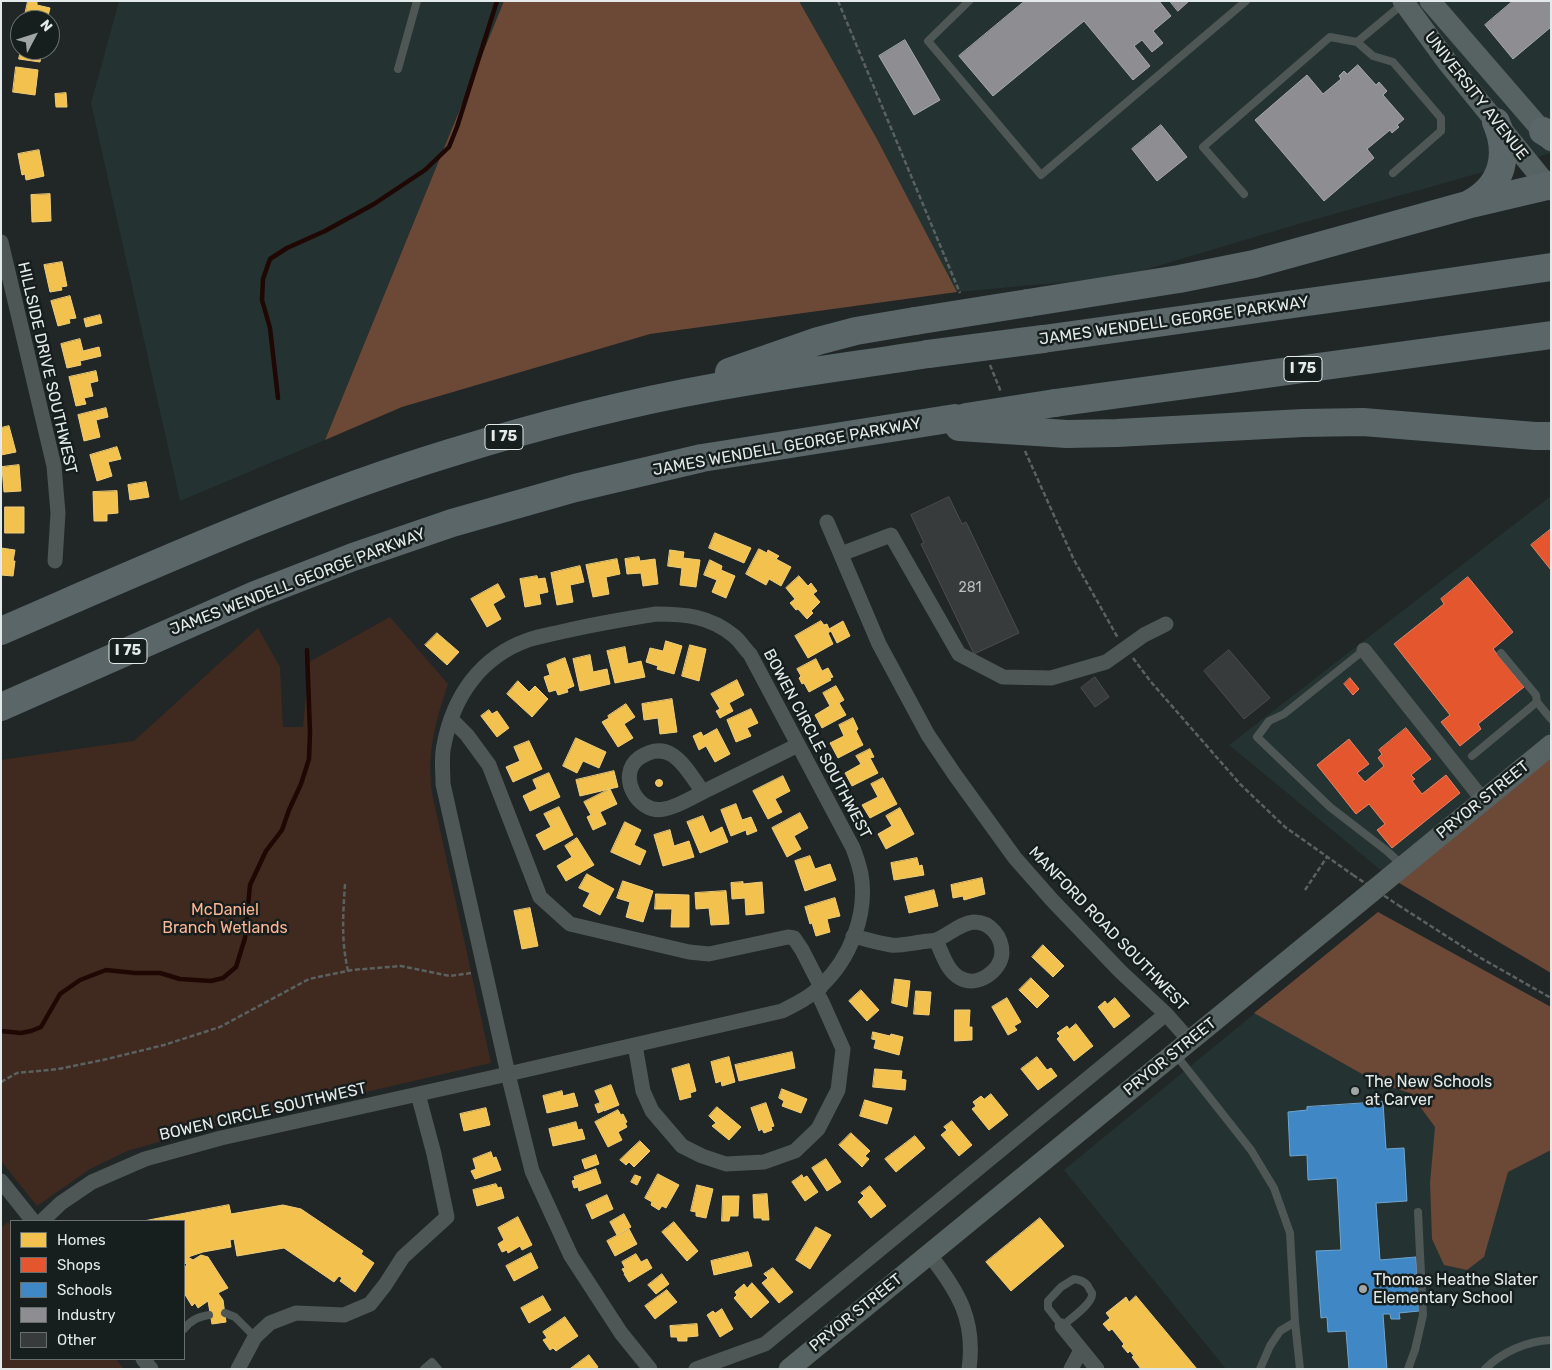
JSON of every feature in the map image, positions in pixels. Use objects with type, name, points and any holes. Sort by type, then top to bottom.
[{"type":"highway","points":[[1467,205],[1486,192],[1500,172],[1504,147],[1502,134],[1496,122]]},
{"type":"highway","points":[[638,403],[818,341],[915,321],[1179,279],[1254,264],[1467,205],[1549,186]]},
{"type":"highway","name":"JAMES WENDELL GEORGE PARKWAY","points":[[1,631],[201,544],[345,488],[500,438],[638,403],[716,387],[928,354],[1542,268]]},
{"type":"highway","name":"JAMES WENDELL GEORGE PARKWAY","points":[[1,707],[255,596],[353,557],[452,523],[576,488],[702,458],[897,427],[957,423],[1055,403],[1551,335]]},
{"type":"highway","points":[[957,423],[1067,434],[1117,433],[1256,424],[1363,422],[1551,436]]},
{"type":"main road","name":"UNIVERSITY AVENUE","points":[[1430,1],[1548,136]]},
{"type":"main road","name":"UNIVERSITY AVENUE","points":[[1404,2],[1448,63],[1549,186]]},
{"type":"main road","name":"PRYOR STREET","points":[[789,1369],[1551,745]]},
{"type":"street","name":"HILLSIDE DRIVE SOUTHWEST","points":[[1,242],[54,466],[58,513],[55,561]]},
{"type":"street","name":"MANFORD ROAD SOUTHWEST","points":[[827,522],[879,644],[928,735],[955,775],[1016,858],[1052,900],[1166,1014],[1183,1047]]},
{"type":"street","points":[[841,554],[891,536],[959,654],[1003,677],[1051,678],[1106,662],[1144,635],[1166,624]]},
{"type":"street","name":"BOWEN CIRCLE SOUTHWEST","points":[[43,1220],[62,1203],[92,1182],[145,1159],[221,1138],[508,1074],[782,1011],[800,1002],[818,989],[837,969],[850,948],[859,921],[862,898],[861,874],[853,848],[750,654],[734,636],[709,620],[685,614],[656,614],[596,624],[528,640],[504,651],[483,667],[468,684],[454,708],[443,746],[443,784],[508,1074],[532,1171],[571,1256],[621,1333],[650,1369]]},
{"type":"street","points":[[1364,650],[1483,800]]},
{"type":"street","points":[[451,719],[467,735],[489,765],[540,897],[570,924],[689,952],[709,954],[788,937],[794,938],[802,950],[843,1049],[838,1090],[818,1129],[795,1151],[764,1162],[726,1164],[702,1156],[682,1146],[652,1111],[643,1090],[635,1044]]},
{"type":"street","points":[[703,792],[680,760],[671,753],[660,750],[648,753],[638,759],[632,768],[629,780],[632,792],[642,804],[654,810],[665,809],[703,792],[798,745]]},
{"type":"street","points":[[854,936],[892,945],[936,940],[956,928],[973,922],[986,924],[995,932],[1000,942],[1002,954],[992,973],[979,980],[968,981],[959,978],[948,967],[936,940]]},
{"type":"street","points":[[696,1369],[766,1344],[1166,1014]]},
{"type":"street","points":[[238,1369],[254,1337],[270,1323],[296,1313],[344,1315],[370,1304],[403,1258],[447,1216],[434,1154],[418,1094]]},
{"type":"street","points":[[1,1181],[32,1220]]},
{"type":"street","points":[[929,1254],[949,1280],[960,1300],[970,1332],[971,1353],[968,1369]]},
{"type":"street","points":[[1062,1326],[1097,1369]]},
{"type":"street","points":[[1071,1369],[1081,1350]]},
{"type":"lane","points":[[398,69],[417,1]]},
{"type":"lane","points":[[969,1],[928,41],[1041,176],[1246,1]]},
{"type":"lane","points":[[1357,42],[1404,2]]},
{"type":"lane","points":[[1244,194],[1203,147],[1330,37],[1357,42],[1373,56],[1393,62],[1441,118],[1441,131],[1393,173]]},
{"type":"lane","points":[[1364,650],[1284,714],[1269,721],[1257,737],[1330,807],[1387,850],[1403,866]]},
{"type":"lane","points":[[1501,653],[1536,695],[1537,702],[1551,718]]},
{"type":"lane","points":[[1472,756],[1537,702]]},
{"type":"lane","points":[[1183,1047],[1274,1188],[1290,1233],[1295,1322],[1300,1369]]},
{"type":"lane","points":[[1408,1369],[1415,1350],[1423,1315],[1418,1212]]},
{"type":"lane","points":[[1074,1279],[1080,1280],[1092,1293],[1091,1299],[1086,1306],[1062,1326],[1048,1308],[1048,1301],[1056,1291],[1069,1281],[1074,1279]]},
{"type":"lane","points":[[225,1313],[235,1317],[254,1337]]},
{"type":"lane","points":[[185,1328],[194,1319],[209,1315]]},
{"type":"lane","points":[[1260,1369],[1270,1346],[1280,1331],[1295,1322]]},
{"type":"lane","points":[[1485,1369],[1504,1354],[1525,1346],[1551,1340]]},
{"type":"lane","points":[[424,1369],[432,1362],[438,1369]]},
{"type":"path","points":[[838,1],[960,294]]},
{"type":"path","points":[[986,357],[1001,394]]},
{"type":"path","points":[[1024,448],[1074,560],[1111,628],[1151,682],[1240,784],[1285,827],[1327,857],[1478,957],[1551,998]]},
{"type":"path","points":[[1305,890],[1327,857]]},
{"type":"path","points":[[345,884],[342,926],[343,952],[348,971]]},
{"type":"path","points":[[1,1082],[17,1074],[58,1069],[164,1045],[220,1027],[309,979],[348,971],[401,966],[450,976],[485,972]]},
{"type":"shaded area","points":[[119,1],[504,1],[325,440],[180,501],[91,103]]},
{"type":"shaded area","points":[[504,1],[799,1],[877,139],[957,292],[650,334],[402,407],[325,440]]},
{"type":"shaded area","points":[[799,1],[1551,1],[1551,153],[1295,225],[1121,277],[957,292],[877,139]]},
{"type":"shaded area","points":[[1551,496],[1551,745],[1389,877],[1229,745]]},
{"type":"shaded area","points":[[1551,745],[1551,973],[1389,877]]},
{"type":"shaded area","name":"The New Schools at Carver","points":[[1378,912],[1551,1007],[1551,1369],[1226,1369],[1064,1170]]},
{"type":"shaded area","points":[[1378,912],[1551,1007],[1551,1150],[1508,1172],[1484,1257],[1467,1270],[1444,1265],[1432,1239],[1430,1183],[1435,1127],[1410,1093],[1378,1083],[1254,1013]]},
{"type":"green space","name":"McDaniel Branch Wetlands","points":[[390,617],[448,684],[439,712],[431,750],[432,793],[491,1063],[198,1131],[127,1151],[90,1169],[37,1206],[1,1161],[1,760],[134,741],[258,628],[280,667],[283,727],[303,727],[309,662]]},
{"type":"green space","points":[[8,1222],[10,1225],[10,1360],[117,1360],[124,1369],[1,1369],[1,1228]]},
{"type":"building: Homes","points":[[28,1],[37,1],[37,5],[50,8],[50,10],[26,10]]},
{"type":"building: Homes","points":[[16,67],[38,70],[35,95],[13,92]]},
{"type":"building: Homes","points":[[66,93],[67,107],[56,107],[55,94]]},
{"type":"building: Homes","points":[[39,150],[44,176],[26,180],[25,174],[22,175],[18,154]]},
{"type":"building: Homes","points":[[50,194],[51,221],[32,222],[31,195]]},
{"type":"building: Homes","points":[[62,262],[67,286],[61,287],[62,290],[50,292],[44,265]]},
{"type":"building: Homes","points":[[70,296],[76,318],[69,319],[70,323],[58,326],[51,301]]},
{"type":"building: Homes","points":[[100,315],[102,323],[86,327],[84,319]]},
{"type":"building: Homes","points":[[80,339],[83,351],[99,347],[101,356],[80,361],[81,365],[67,368],[61,344]]},
{"type":"building: Homes","points":[[96,371],[98,381],[90,383],[93,396],[84,398],[86,404],[76,406],[69,377]]},
{"type":"building: Homes","points":[[106,408],[108,417],[96,420],[100,437],[84,441],[78,415]]},
{"type":"building: Homes","points":[[9,426],[16,452],[1,455],[1,428]]},
{"type":"building: Homes","points":[[117,447],[121,459],[108,462],[112,476],[97,481],[90,455]]},
{"type":"building: Homes","points":[[19,465],[21,491],[4,492],[2,467]]},
{"type":"building: Homes","points":[[146,482],[149,497],[130,500],[128,485]]},
{"type":"building: Homes","points":[[117,491],[118,513],[107,514],[107,521],[94,521],[93,492]]},
{"type":"building: Homes","points":[[5,507],[24,507],[24,533],[5,533]]},
{"type":"building: Homes","points":[[715,533],[751,548],[744,563],[709,548]]},
{"type":"building: Homes","points":[[1,548],[15,550],[13,576],[1,575]]},
{"type":"building: Homes","points":[[759,549],[767,553],[768,550],[779,556],[776,559],[791,567],[781,586],[769,579],[766,585],[746,574]]},
{"type":"building: Homes","points":[[670,550],[684,552],[683,558],[700,560],[696,587],[680,585],[682,568],[668,566]]},
{"type":"building: Homes","points":[[639,557],[640,561],[655,559],[658,584],[643,586],[641,573],[627,574],[625,559]]},
{"type":"building: Homes","points":[[617,559],[620,574],[606,577],[609,594],[593,597],[586,565]]},
{"type":"building: Homes","points":[[710,560],[722,566],[721,570],[735,576],[726,598],[712,592],[717,580],[704,575]]},
{"type":"building: Homes","points":[[580,566],[584,582],[570,585],[573,602],[557,605],[551,573]]},
{"type":"building: Homes","points":[[537,576],[538,579],[545,578],[548,592],[539,594],[541,604],[525,607],[520,579]]},
{"type":"building: Homes","points":[[799,576],[808,586],[811,583],[817,591],[813,594],[820,602],[811,611],[813,613],[807,619],[790,603],[795,599],[786,588]]},
{"type":"building: Homes","points":[[498,584],[505,597],[493,604],[501,619],[487,627],[471,599]]},
{"type":"building: Homes","points":[[821,621],[824,625],[827,624],[829,629],[843,621],[850,636],[837,643],[831,631],[828,633],[833,644],[808,658],[795,636]]},
{"type":"building: Homes","points":[[437,633],[459,652],[447,665],[425,645]]},
{"type":"building: Homes","points":[[666,641],[682,646],[674,674],[657,669],[658,666],[646,662],[650,648],[663,651]]},
{"type":"building: Homes","points":[[690,645],[706,649],[699,681],[682,676]]},
{"type":"building: Homes","points":[[625,647],[628,664],[641,661],[645,677],[615,683],[607,651]]},
{"type":"building: Homes","points":[[590,655],[593,672],[607,669],[610,684],[580,691],[573,659]]},
{"type":"building: Homes","points":[[565,658],[574,686],[567,689],[568,692],[558,695],[556,690],[549,692],[544,677],[550,675],[547,665]]},
{"type":"building: Homes","points":[[816,659],[822,671],[828,668],[833,677],[809,692],[804,683],[802,684],[799,678],[801,676],[797,669]]},
{"type":"building: Homes","points":[[737,680],[744,695],[729,703],[733,711],[720,718],[716,711],[720,709],[711,694]]},
{"type":"building: Homes","points":[[518,681],[529,692],[535,686],[548,699],[532,717],[507,694]]},
{"type":"building: Homes","points":[[836,686],[844,700],[839,703],[846,715],[822,728],[815,715],[830,706],[823,693]]},
{"type":"building: Homes","points":[[672,699],[677,732],[660,734],[658,718],[644,720],[642,704]]},
{"type":"building: Homes","points":[[626,704],[635,717],[624,724],[633,738],[618,747],[602,722]]},
{"type":"building: Homes","points":[[751,709],[758,723],[747,728],[751,736],[736,742],[727,720]]},
{"type":"building: Homes","points":[[489,710],[492,714],[497,711],[509,728],[497,737],[481,716]]},
{"type":"building: Homes","points":[[853,718],[858,729],[856,731],[863,745],[838,758],[830,743],[844,736],[839,725]]},
{"type":"building: Homes","points":[[717,729],[730,754],[715,762],[706,746],[699,750],[693,736],[701,732],[703,736]]},
{"type":"building: Homes","points":[[576,738],[606,752],[599,768],[583,761],[577,773],[563,766]]},
{"type":"building: Homes","points":[[529,741],[542,769],[513,782],[506,767],[520,761],[514,747]]},
{"type":"building: Homes","points":[[870,749],[874,757],[870,758],[878,773],[852,786],[845,773],[861,764],[856,756]]},
{"type":"building: Homes","points":[[614,771],[618,787],[580,796],[576,780]]},
{"type":"building: Homes","points":[[549,773],[560,797],[530,811],[523,796],[537,789],[533,780]]},
{"type":"building: Homes","points":[[783,776],[790,791],[775,799],[782,812],[768,819],[753,791]]},
{"type":"building: Homes","points":[[883,778],[897,804],[870,818],[862,805],[878,797],[871,784]]},
{"type":"building: Homes","points":[[659,779],[663,783],[659,787],[655,783]]},
{"type":"building: Homes","points":[[610,789],[617,804],[600,812],[606,824],[593,830],[587,817],[591,815],[584,802]]},
{"type":"building: Homes","points":[[736,804],[742,820],[751,817],[757,831],[747,835],[746,830],[731,836],[721,810]]},
{"type":"building: Homes","points":[[559,807],[573,835],[544,850],[536,835],[551,827],[544,814]]},
{"type":"building: Homes","points":[[900,808],[914,834],[886,849],[878,834],[892,826],[886,816]]},
{"type":"building: Homes","points":[[800,813],[808,828],[794,836],[801,849],[787,857],[772,828]]},
{"type":"building: Homes","points":[[703,816],[710,833],[722,827],[728,842],[700,853],[687,822]]},
{"type":"building: Homes","points":[[625,822],[641,830],[634,845],[646,851],[640,865],[611,852]]},
{"type":"building: Homes","points":[[670,830],[674,846],[689,841],[694,857],[663,866],[654,835]]},
{"type":"building: Homes","points":[[577,838],[594,865],[566,881],[557,866],[572,857],[565,846]]},
{"type":"building: Homes","points":[[810,856],[815,869],[830,864],[836,880],[805,891],[795,861]]},
{"type":"building: Homes","points":[[917,858],[919,866],[922,865],[924,875],[894,880],[891,863]]},
{"type":"building: Homes","points":[[587,874],[614,889],[600,915],[583,906],[590,893],[579,888]]},
{"type":"building: Homes","points":[[982,878],[985,894],[964,900],[963,896],[953,898],[951,885]]},
{"type":"building: Homes","points":[[623,881],[653,891],[643,922],[626,917],[630,902],[617,898]]},
{"type":"building: Homes","points":[[743,882],[743,884],[762,882],[764,913],[746,915],[745,898],[732,899],[731,883]]},
{"type":"building: Homes","points":[[934,890],[938,906],[909,913],[905,897]]},
{"type":"building: Homes","points":[[726,891],[729,924],[711,925],[709,908],[696,909],[695,893]]},
{"type":"building: Homes","points":[[656,894],[689,895],[689,927],[671,927],[672,909],[655,909]]},
{"type":"building: Homes","points":[[835,898],[840,916],[827,919],[830,932],[816,936],[805,907]]},
{"type":"building: Homes","points":[[530,908],[538,946],[522,949],[514,911]]},
{"type":"building: Homes","points":[[1043,945],[1064,966],[1053,977],[1032,957]]},
{"type":"building: Homes","points":[[1031,978],[1049,996],[1037,1008],[1019,990]]},
{"type":"building: Homes","points":[[895,979],[910,981],[907,1007],[892,1003]]},
{"type":"building: Homes","points":[[861,990],[879,1010],[867,1021],[849,1001]]},
{"type":"building: Homes","points":[[916,991],[931,992],[929,1015],[914,1014]]},
{"type":"building: Homes","points":[[1007,998],[1021,1022],[1014,1026],[1017,1030],[1008,1035],[992,1007]]},
{"type":"building: Homes","points":[[1115,998],[1130,1016],[1114,1028],[1098,1007],[1105,1001],[1107,1004]]},
{"type":"building: Homes","points":[[955,1010],[970,1010],[969,1027],[972,1027],[972,1040],[955,1041]]},
{"type":"building: Homes","points":[[1076,1024],[1093,1046],[1074,1061],[1057,1039],[1060,1036],[1057,1033],[1067,1026],[1069,1029]]},
{"type":"building: Homes","points":[[873,1032],[903,1037],[899,1055],[874,1048],[876,1040],[872,1039]]},
{"type":"building: Homes","points":[[792,1052],[795,1068],[739,1081],[735,1065]]},
{"type":"building: Homes","points":[[729,1057],[735,1082],[722,1086],[721,1081],[716,1083],[711,1062]]},
{"type":"building: Homes","points":[[1037,1057],[1047,1070],[1051,1068],[1057,1076],[1038,1090],[1021,1069]]},
{"type":"building: Homes","points":[[689,1064],[696,1091],[690,1093],[691,1097],[680,1100],[672,1069]]},
{"type":"building: Homes","points":[[875,1069],[902,1071],[901,1079],[906,1080],[905,1090],[873,1087]]},
{"type":"building: Homes","points":[[611,1085],[619,1105],[604,1111],[595,1091]]},
{"type":"building: Homes","points":[[782,1089],[807,1099],[801,1113],[782,1106],[784,1101],[779,1098]]},
{"type":"building: Homes","points":[[562,1091],[563,1096],[574,1093],[578,1106],[547,1113],[543,1096]]},
{"type":"building: Homes","points":[[991,1094],[1008,1115],[989,1130],[972,1109],[976,1106],[973,1102],[981,1096],[984,1099]]},
{"type":"building: Homes","points":[[865,1100],[892,1108],[887,1124],[860,1116]]},
{"type":"building: Homes","points":[[600,1103],[603,1111],[598,1113],[595,1105]]},
{"type":"building: Homes","points":[[766,1103],[774,1126],[771,1127],[772,1130],[764,1133],[762,1129],[759,1131],[751,1108]]},
{"type":"building: Homes","points":[[717,1107],[741,1127],[729,1140],[712,1126],[716,1123],[709,1116]]},
{"type":"building: Homes","points":[[486,1108],[490,1125],[464,1131],[460,1114]]},
{"type":"building: Homes","points":[[618,1110],[621,1115],[623,1114],[627,1127],[618,1132],[622,1140],[608,1147],[595,1122]]},
{"type":"building: Homes","points":[[952,1121],[972,1145],[959,1156],[941,1135],[947,1130],[944,1127]]},
{"type":"building: Homes","points":[[576,1122],[578,1130],[582,1129],[585,1139],[553,1146],[549,1129]]},
{"type":"building: Homes","points":[[851,1133],[870,1151],[865,1156],[869,1159],[862,1167],[839,1145]]},
{"type":"building: Homes","points":[[915,1136],[925,1148],[896,1172],[885,1159]]},
{"type":"building: Homes","points":[[640,1141],[650,1151],[634,1167],[629,1162],[626,1165],[620,1160]]},
{"type":"building: Homes","points":[[491,1152],[493,1158],[496,1157],[501,1170],[475,1179],[471,1171],[476,1169],[473,1159]]},
{"type":"building: Homes","points":[[596,1155],[599,1164],[585,1169],[582,1160]]},
{"type":"building: Homes","points":[[826,1159],[841,1182],[827,1191],[812,1168]]},
{"type":"building: Homes","points":[[596,1169],[601,1183],[579,1191],[578,1187],[574,1188],[572,1181],[575,1180],[574,1177]]},
{"type":"building: Homes","points":[[658,1174],[679,1185],[666,1208],[662,1206],[659,1210],[651,1205],[652,1202],[645,1198]]},
{"type":"building: Homes","points":[[635,1175],[641,1177],[637,1185],[631,1182]]},
{"type":"building: Homes","points":[[802,1175],[803,1178],[807,1176],[818,1192],[805,1201],[792,1182]]},
{"type":"building: Homes","points":[[496,1184],[498,1188],[501,1187],[504,1198],[477,1206],[473,1190]]},
{"type":"building: Homes","points":[[697,1185],[713,1189],[706,1218],[696,1216],[696,1212],[691,1211]]},
{"type":"building: Homes","points":[[870,1186],[886,1206],[871,1218],[858,1202],[864,1196],[861,1193]]},
{"type":"building: Homes","points":[[767,1194],[769,1220],[754,1218],[753,1195]]},
{"type":"building: Homes","points":[[607,1195],[613,1209],[592,1219],[586,1205]]},
{"type":"building: Homes","points":[[723,1196],[739,1196],[738,1216],[730,1216],[729,1221],[722,1221]]},
{"type":"building: Homes","points":[[229,1205],[231,1214],[283,1205],[301,1209],[363,1251],[361,1254],[374,1263],[355,1292],[340,1281],[342,1278],[339,1276],[334,1282],[284,1248],[237,1256],[234,1239],[230,1240],[231,1247],[188,1257],[193,1260],[201,1255],[208,1257],[228,1288],[218,1293],[223,1300],[226,1322],[212,1324],[208,1301],[198,1308],[195,1303],[192,1306],[185,1295],[185,1266],[187,1265],[185,1263],[185,1220],[149,1220]]},
{"type":"building: Homes","points":[[624,1214],[631,1227],[617,1235],[610,1222]]},
{"type":"building: Homes","points":[[518,1217],[532,1245],[522,1250],[520,1246],[508,1253],[507,1250],[502,1252],[498,1244],[504,1240],[498,1228]]},
{"type":"building: Homes","points":[[1040,1218],[1064,1246],[1011,1291],[986,1262]]},
{"type":"building: Homes","points":[[674,1222],[698,1251],[687,1261],[662,1232]]},
{"type":"building: Homes","points":[[816,1227],[831,1235],[810,1269],[796,1260]]},
{"type":"building: Homes","points":[[629,1229],[637,1244],[615,1256],[607,1241]]},
{"type":"building: Homes","points":[[748,1252],[752,1266],[714,1275],[711,1261]]},
{"type":"building: Homes","points":[[531,1253],[538,1268],[514,1281],[506,1266]]},
{"type":"building: Homes","points":[[636,1254],[641,1262],[647,1259],[652,1268],[629,1282],[622,1269],[625,1268],[622,1262]]},
{"type":"building: Homes","points":[[773,1268],[793,1292],[779,1303],[762,1283],[768,1278],[764,1274]]},
{"type":"building: Homes","points":[[662,1274],[669,1284],[656,1294],[648,1285]]},
{"type":"building: Homes","points":[[752,1283],[769,1302],[751,1318],[734,1298],[737,1295],[735,1292],[744,1284],[747,1288]]},
{"type":"building: Homes","points":[[667,1290],[677,1302],[655,1319],[645,1306]]},
{"type":"building: Homes","points":[[543,1296],[551,1310],[529,1323],[521,1308]]},
{"type":"building: Homes","points":[[1136,1296],[1197,1369],[1141,1369],[1132,1357],[1134,1356],[1130,1351],[1128,1353],[1122,1346],[1124,1344],[1112,1329],[1109,1331],[1103,1324],[1110,1318],[1106,1313],[1126,1297],[1129,1302]]},
{"type":"building: Homes","points":[[722,1309],[733,1329],[720,1337],[707,1315]]},
{"type":"building: Homes","points":[[565,1317],[578,1336],[556,1351],[553,1348],[550,1350],[543,1340],[547,1338],[543,1332]]},
{"type":"building: Homes","points":[[697,1324],[698,1336],[687,1337],[687,1341],[678,1341],[677,1337],[671,1337],[670,1326]]},
{"type":"building: Homes","points":[[589,1355],[598,1367],[595,1369],[570,1369]]},
{"type":"building: Shops","points":[[1551,529],[1551,570],[1531,545]]},
{"type":"building: Shops","points":[[1468,577],[1513,632],[1493,649],[1524,687],[1478,724],[1481,729],[1460,746],[1441,722],[1450,715],[1394,644],[1444,604],[1441,599]]},
{"type":"building: Shops","points":[[1350,678],[1359,689],[1353,695],[1344,684]]},
{"type":"building: Shops","points":[[1406,728],[1431,759],[1411,775],[1415,779],[1412,781],[1422,794],[1446,775],[1460,793],[1392,848],[1377,830],[1385,824],[1369,804],[1356,814],[1317,765],[1349,739],[1369,764],[1357,773],[1365,782],[1384,766],[1378,758],[1382,754],[1379,750]]},
{"type":"building: Schools","points":[[1383,1102],[1386,1149],[1404,1148],[1407,1201],[1376,1203],[1380,1260],[1416,1257],[1419,1311],[1399,1313],[1400,1319],[1391,1319],[1390,1314],[1383,1314],[1387,1369],[1349,1369],[1346,1331],[1328,1332],[1327,1317],[1321,1318],[1316,1251],[1341,1250],[1337,1178],[1308,1180],[1307,1155],[1290,1156],[1288,1112],[1307,1110],[1307,1107]]},
{"type":"building: Industry","points":[[1025,1],[1159,1],[1171,16],[1153,31],[1163,43],[1152,52],[1142,40],[1134,46],[1150,66],[1133,80],[1084,21],[993,96],[959,56]]},
{"type":"building: Industry","points":[[1170,1],[1189,1],[1178,11]]},
{"type":"building: Industry","points":[[1513,1],[1551,1],[1551,27],[1513,59],[1485,25]]},
{"type":"building: Industry","points":[[905,40],[940,100],[914,115],[879,56]]},
{"type":"building: Industry","points":[[1358,65],[1376,85],[1379,82],[1387,91],[1383,95],[1404,119],[1392,133],[1390,130],[1367,149],[1374,158],[1324,201],[1255,120],[1307,75],[1323,94],[1341,79],[1339,76],[1344,71],[1347,74]]},
{"type":"building: Industry","points":[[1161,125],[1187,157],[1157,181],[1132,149]]},
{"type":"building: Other","points":[[949,497],[962,524],[966,522],[1019,633],[974,654],[921,544],[924,543],[911,515]]},
{"type":"building: Other","points":[[1229,650],[1270,698],[1244,719],[1204,671]]},
{"type":"building: Other","points":[[1095,677],[1109,697],[1095,707],[1081,688]]},
{"type":"waterway","points":[[278,398],[270,328],[262,300],[263,279],[270,259],[287,248],[325,231],[374,204],[425,170],[449,147],[497,1]]},
{"type":"waterway","points":[[1,1031],[21,1033],[41,1027],[60,994],[80,980],[106,970],[160,973],[180,979],[211,981],[223,978],[236,967],[245,938],[250,885],[266,851],[282,830],[309,759],[307,650]]},
{"type":"place","name":"The New Schools at Carver","points":[[1355,1091]]},
{"type":"place","name":"Thomas Heathe Slater Elementary School","points":[[1363,1289]]}]
